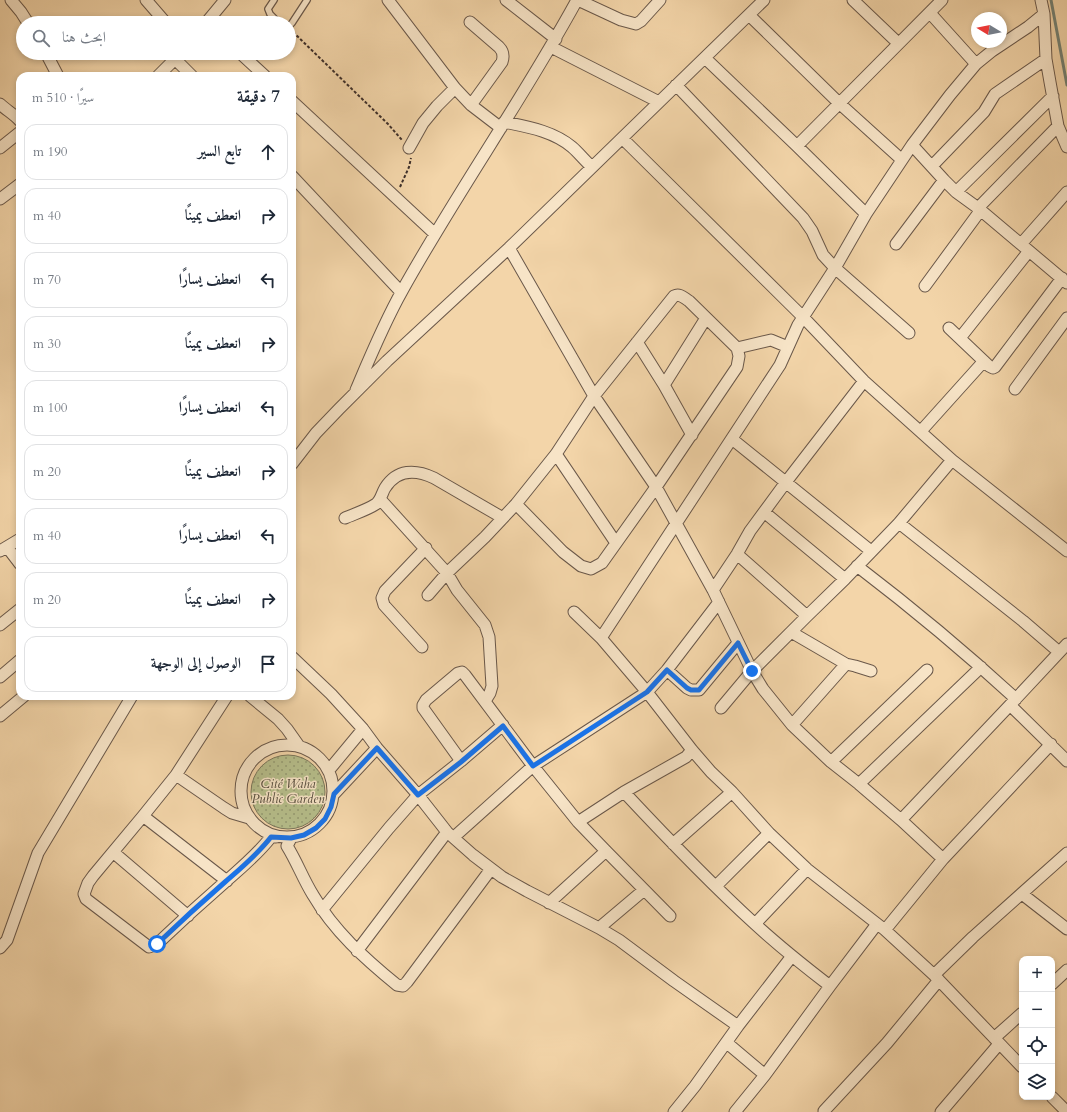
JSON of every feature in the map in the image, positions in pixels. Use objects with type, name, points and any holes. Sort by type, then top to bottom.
[{"type":"street","points":[[11,0],[24,16]]},
{"type":"street","points":[[146,0],[160,16]]},
{"type":"street","points":[[212,16],[225,0]]},
{"type":"street","points":[[388,0],[455,88],[471,105],[502,125],[533,128],[553,136],[572,147],[592,167]]},
{"type":"street","points":[[506,0],[553,43],[659,102]]},
{"type":"street","points":[[353,396],[401,292],[553,43],[577,0],[621,20],[636,24],[641,21],[660,0]]},
{"type":"street","points":[[296,459],[316,433],[339,409],[509,248],[764,0]]},
{"type":"street","points":[[853,0],[898,43]]},
{"type":"street","points":[[797,146],[942,0]]},
{"type":"street","points":[[1041,0],[1044,14],[1046,59],[1058,126],[1067,147]]},
{"type":"street","points":[[930,13],[976,64]]},
{"type":"street","points":[[601,638],[780,365],[798,325],[835,268],[866,214],[912,145],[976,64],[1044,14]]},
{"type":"street","points":[[749,15],[840,103],[902,160]]},
{"type":"street","points":[[470,22],[499,47],[504,56],[502,62],[471,105]]},
{"type":"street","points":[[705,58],[866,214]]},
{"type":"street","points":[[932,166],[984,112],[995,94],[1046,59]]},
{"type":"street","points":[[50,60],[56,72]]},
{"type":"street","points":[[162,72],[174,60]]},
{"type":"street","points":[[181,60],[189,72]]},
{"type":"street","points":[[248,60],[261,72]]},
{"type":"street","points":[[676,85],[803,218],[812,231],[822,255],[909,333]]},
{"type":"street","points":[[409,148],[423,123],[455,88]]},
{"type":"street","points":[[956,192],[1053,96]]},
{"type":"street","points":[[0,104],[16,117]]},
{"type":"street","points":[[296,105],[435,234]]},
{"type":"street","points":[[926,286],[979,209],[1058,126]]},
{"type":"street","points":[[0,148],[16,135]]},
{"type":"street","points":[[622,138],[803,317],[864,381],[952,460],[1067,551]]},
{"type":"street","points":[[912,145],[956,192],[979,209],[1065,280],[995,367],[990,367],[949,328]]},
{"type":"street","points":[[296,180],[401,292]]},
{"type":"street","points":[[896,244],[944,180]]},
{"type":"street","points":[[0,199],[16,187]]},
{"type":"street","points":[[960,338],[1067,192]]},
{"type":"street","points":[[509,248],[594,396],[656,487],[677,523],[713,590],[752,671],[763,689],[792,726],[831,762],[901,820],[943,859]]},
{"type":"street","points":[[428,594],[516,504],[556,454],[594,396],[672,298],[677,295],[689,301],[737,348],[740,356],[737,367],[692,435],[602,563],[591,568],[581,566],[563,552],[516,504]]},
{"type":"street","points":[[664,385],[706,318]]},
{"type":"street","points":[[1015,389],[1067,318]]},
{"type":"street","points":[[737,348],[771,340],[788,347]]},
{"type":"street","points":[[638,342],[692,435]]},
{"type":"street","points":[[373,351],[387,362]]},
{"type":"street","points":[[921,432],[984,361]]},
{"type":"street","points":[[713,590],[737,554],[750,531],[864,381]]},
{"type":"street","points":[[732,439],[871,551]]},
{"type":"street","points":[[556,454],[616,543]]},
{"type":"street","points":[[721,708],[752,671],[899,523],[952,460]]},
{"type":"street","points":[[344,518],[377,504],[385,488],[394,478],[401,473],[409,472],[424,473],[466,495],[503,518]]},
{"type":"street","points":[[380,499],[426,548],[447,573],[457,590],[485,625],[489,637],[492,686],[485,701]]},
{"type":"street","points":[[764,512],[845,579]]},
{"type":"street","points":[[899,523],[1023,621],[1059,652]]},
{"type":"street","points":[[16,542],[4,549],[16,560]]},
{"type":"street","points":[[422,647],[384,605],[382,598],[385,591],[426,548]]},
{"type":"street","points":[[737,554],[807,616]]},
{"type":"street","points":[[857,566],[891,592],[981,667],[1067,761]]},
{"type":"street","points":[[357,951],[450,834],[533,766],[647,692],[667,670],[719,602]]},
{"type":"street","points":[[0,625],[16,612]]},
{"type":"street","points":[[574,612],[601,638],[647,692],[711,772],[732,792],[769,833],[807,869],[881,927],[937,978],[1019,1064]]},
{"type":"street","points":[[790,632],[846,664],[871,671]]},
{"type":"street","points":[[667,670],[687,688],[691,690],[699,690],[738,643]]},
{"type":"street","points":[[901,820],[1067,644]]},
{"type":"street","points":[[296,661],[331,694],[363,729],[377,748],[450,834],[473,855],[508,880],[549,903],[599,928],[628,946],[674,981],[738,1026]]},
{"type":"street","points":[[0,677],[16,663]]},
{"type":"street","points":[[792,726],[846,664]]},
{"type":"street","points":[[859,784],[981,667]]},
{"type":"street","points":[[831,762],[927,670]]},
{"type":"street","points":[[461,762],[423,708],[424,702],[458,673],[462,672],[466,675],[533,766],[578,822],[670,916]]},
{"type":"street","points":[[2,711],[18,700]]},
{"type":"street","points":[[0,948],[7,940],[38,853],[130,700]]},
{"type":"street","points":[[224,700],[176,775],[88,883],[84,894],[86,899],[149,947],[157,944],[226,880],[246,864],[271,837],[291,838],[304,835],[316,828],[325,819],[331,807],[334,794],[333,782],[329,770],[321,759],[311,751],[299,746],[283,745],[268,749],[254,758],[245,771],[241,787],[242,803],[249,818],[265,833],[276,837]]},
{"type":"street","points":[[255,700],[288,729],[299,746]]},
{"type":"street","points":[[322,910],[418,795],[461,762],[503,726]]},
{"type":"street","points":[[329,770],[363,729]]},
{"type":"street","points":[[735,1112],[765,1075],[830,986],[943,859],[1051,744]]},
{"type":"street","points":[[334,794],[377,748]]},
{"type":"street","points":[[578,822],[624,792],[686,757],[692,750]]},
{"type":"street","points":[[176,775],[232,813],[249,818]]},
{"type":"street","points":[[624,792],[672,844],[755,924],[830,986]]},
{"type":"street","points":[[672,844],[732,792]]},
{"type":"street","points":[[143,816],[226,880]]},
{"type":"street","points":[[716,886],[769,833]]},
{"type":"street","points":[[291,838],[287,846],[322,910],[357,951],[397,985],[402,986],[407,982],[491,869]]},
{"type":"street","points":[[549,903],[606,851]]},
{"type":"street","points":[[113,852],[188,916]]},
{"type":"street","points":[[823,1112],[887,1043],[955,954],[1067,853]]},
{"type":"street","points":[[755,924],[807,869]]},
{"type":"street","points":[[599,928],[644,890]]},
{"type":"street","points":[[1022,894],[1067,929]]},
{"type":"street","points":[[674,1112],[792,956]]},
{"type":"street","points":[[1055,981],[1067,970]]},
{"type":"street","points":[[941,1112],[997,1041],[1002,1031],[1019,1016]]},
{"type":"street","points":[[727,1043],[765,1075]]},
{"type":"street","points":[[1055,1100],[1067,1112]]},
{"type":"lane","points":[[272,16],[268,9],[274,0]]},
{"type":"lane","points":[[296,17],[307,0]]},
{"type":"path","points":[[296,34],[388,124],[409,148],[411,158],[410,167],[395,196]]},
{"type":"green space","name":"Cité Waha Public Garden","points":[[288,755],[309,761],[319,771],[325,792],[319,813],[309,823],[288,829],[267,823],[257,813],[251,792],[257,771],[267,761]]},
{"type":"waterway","points":[[1051,0],[1067,85]]},
{"type":"route","points":[[157,944],[226,880],[246,864],[271,837],[291,838],[304,835],[316,828],[325,819],[331,807],[334,794],[377,748],[418,795],[461,762],[503,726],[533,766],[647,692],[667,670],[687,688],[694,691],[699,690],[738,643],[752,671]]}]
